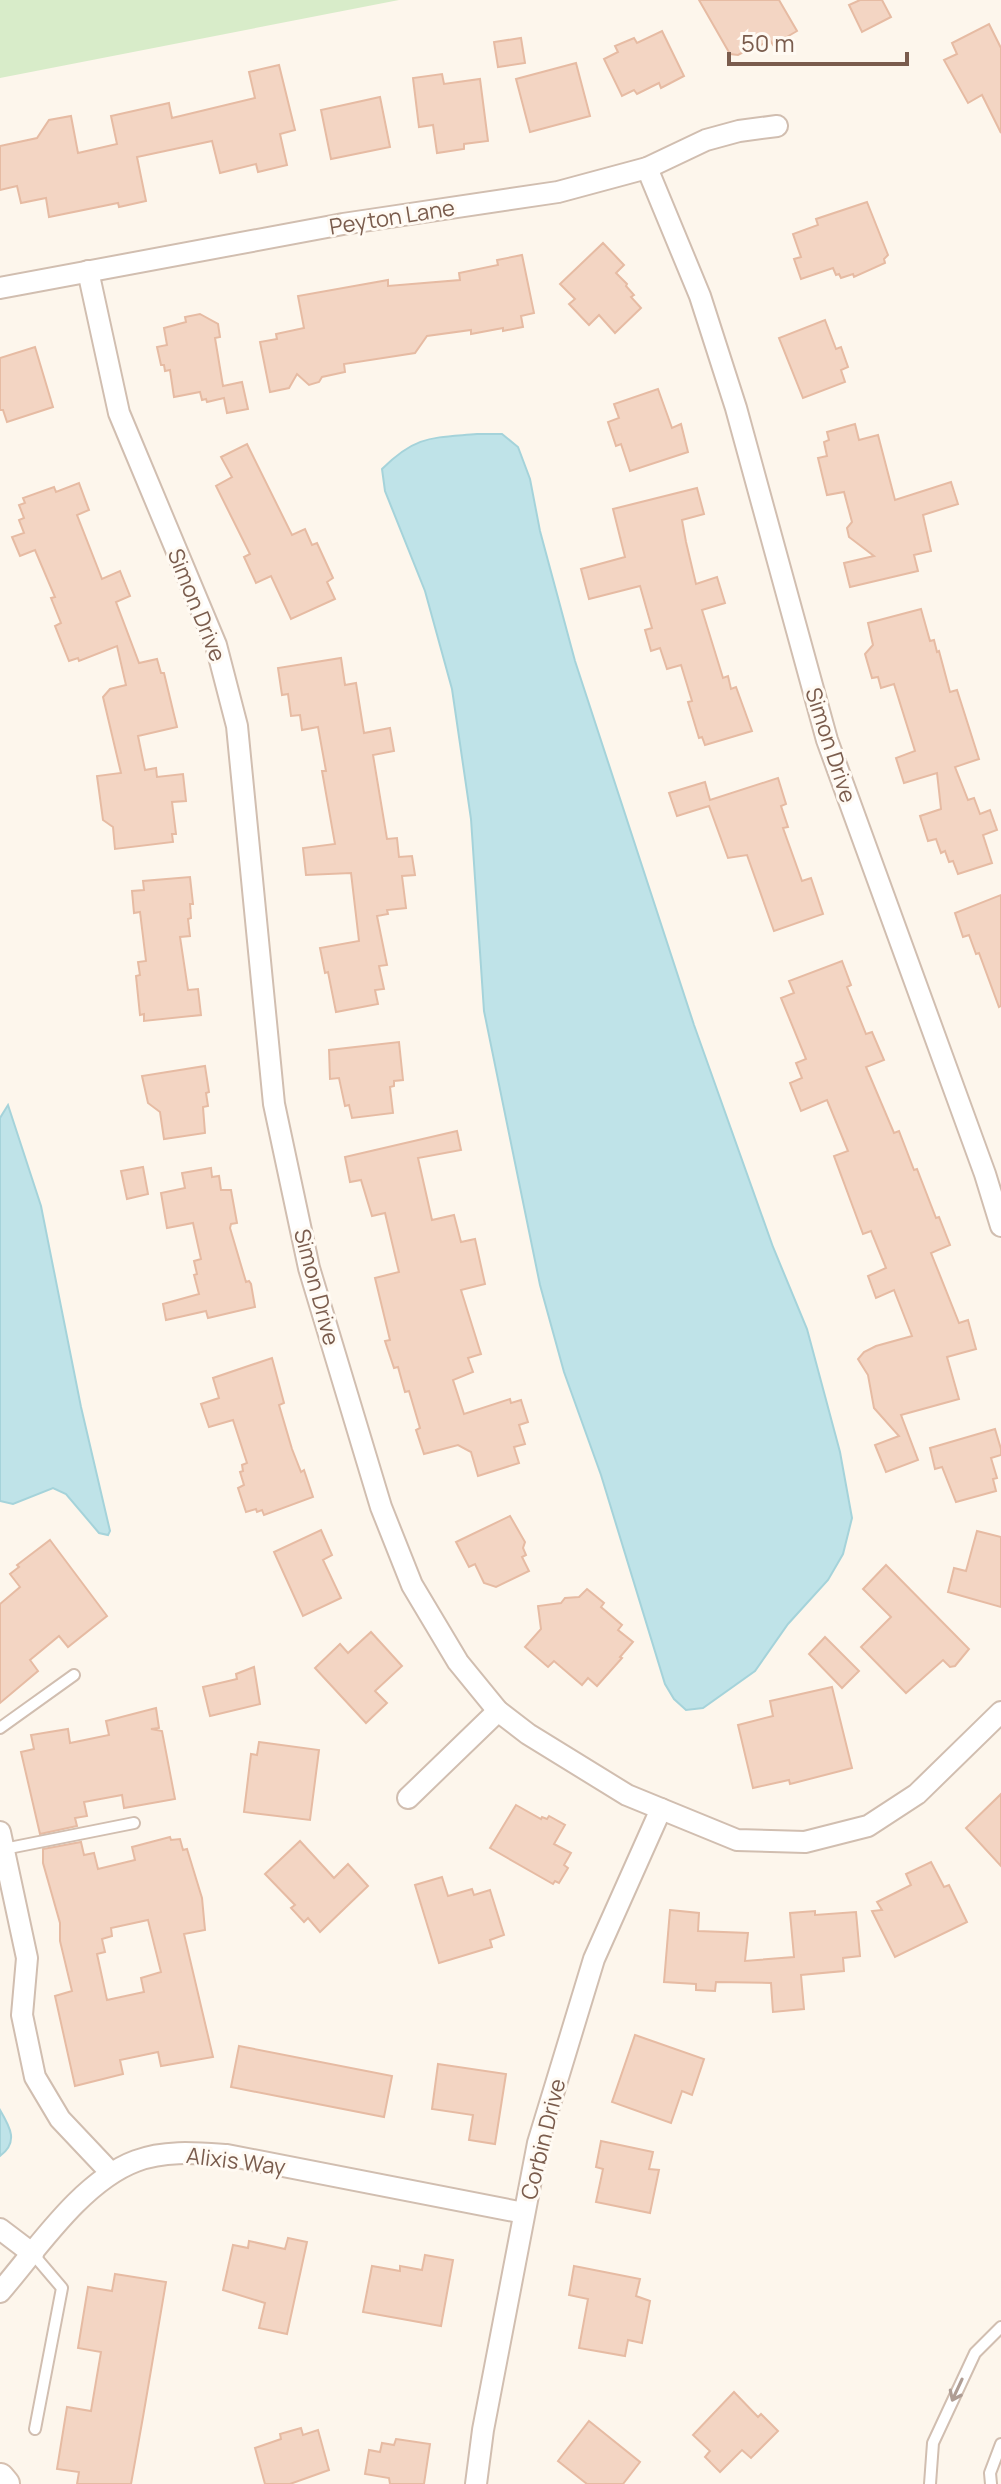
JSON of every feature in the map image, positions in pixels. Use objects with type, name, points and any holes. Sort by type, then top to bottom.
[{"type":"street","name":"Peyton Lane","points":[[0,288],[343,224],[558,192],[647,168],[706,140],[739,131],[777,126]]},
{"type":"street","name":"Simon Drive","points":[[647,168],[700,296],[736,408],[827,740],[985,1174],[1001,1226]]},
{"type":"street","name":"Simon Drive","points":[[88,271],[119,413],[216,645],[237,726],[274,1104],[309,1268],[381,1507],[412,1585],[458,1662],[498,1711],[528,1734],[627,1795],[737,1840],[805,1842],[868,1826],[917,1794],[1001,1712]]},
{"type":"street","points":[[408,1798],[498,1711]]},
{"type":"street","name":"Corbin Drive","points":[[476,2484],[483,2430],[538,2143],[594,1959],[661,1809]]},
{"type":"street","points":[[2,1849],[27,1958],[22,2015],[35,2077],[60,2119],[111,2173]]},
{"type":"street","name":"Alixis Way","points":[[0,2292],[89,2188],[138,2160],[183,2152],[227,2155],[524,2213]]},
{"type":"street","points":[[0,2229],[33,2254]]},
{"type":"street","points":[[0,2478],[5,2484]]},
{"type":"lane","points":[[0,1728],[74,1675]]},
{"type":"lane","points":[[2,1849],[134,1823]]},
{"type":"lane","points":[[33,2254],[62,2288],[35,2429]]},
{"type":"lane","points":[[930,2484],[933,2443],[975,2353],[1001,2327]]},
{"type":"lane","points":[[991,2484],[990,2473],[1001,2444]]},
{"type":"green space","points":[[0,0],[399,0],[0,78]]},
{"type":"water","points":[[502,434],[518,447],[530,479],[540,531],[575,661],[694,1025],[773,1247],[807,1329],[840,1452],[852,1518],[843,1554],[828,1580],[788,1624],[755,1671],[703,1708],[686,1710],[674,1699],[665,1684],[601,1475],[564,1372],[540,1285],[484,1011],[471,819],[452,689],[425,591],[385,491],[382,469],[405,450],[425,440]]},
{"type":"water","points":[[8,1105],[41,1206],[81,1407],[110,1531],[108,1535],[99,1533],[66,1494],[53,1488],[13,1504],[0,1501],[0,1118]]},
{"type":"water","points":[[0,2110],[11,2140],[0,2156]]},
{"type":"building","points":[[699,0],[779,0],[797,31],[773,45],[770,40],[750,51],[730,54]]},
{"type":"building","points":[[860,0],[882,0],[891,17],[862,32],[849,5]]},
{"type":"building","points":[[989,24],[1001,48],[1001,133],[982,95],[968,103],[944,60],[957,54],[952,43]]},
{"type":"building","points":[[662,31],[684,76],[661,88],[659,83],[637,94],[634,90],[622,96],[604,59],[618,52],[615,46],[634,38],[637,43]]},
{"type":"building","points":[[521,38],[525,63],[498,67],[494,42]]},
{"type":"building","points":[[576,63],[590,116],[530,132],[516,79]]},
{"type":"building","points":[[279,65],[295,130],[280,134],[287,165],[258,172],[256,164],[220,173],[212,141],[137,157],[146,201],[119,207],[118,203],[49,217],[46,198],[21,203],[17,186],[0,190],[0,146],[37,138],[49,120],[71,116],[78,153],[117,144],[111,116],[169,103],[172,118],[255,98],[249,72]]},
{"type":"building","points":[[442,74],[444,84],[480,79],[488,141],[464,144],[464,149],[437,153],[433,125],[419,127],[413,78]]},
{"type":"building","points":[[380,97],[390,147],[331,159],[321,110]]},
{"type":"building","points":[[867,202],[888,255],[885,263],[854,277],[853,274],[841,278],[833,268],[801,279],[794,259],[801,257],[793,234],[818,225],[816,219]]},
{"type":"building","points":[[603,243],[624,265],[616,273],[627,284],[634,295],[631,297],[641,308],[615,333],[599,315],[589,325],[569,304],[575,299],[560,284]]},
{"type":"building","points":[[522,255],[534,313],[521,316],[523,327],[427,336],[415,353],[344,364],[345,372],[322,377],[319,382],[309,385],[297,374],[289,388],[270,392],[260,342],[277,339],[276,334],[304,328],[298,296],[388,280],[388,286],[460,280],[459,273],[498,265],[497,260]]},
{"type":"building","points":[[200,314],[218,324],[220,337],[215,338],[223,386],[242,382],[248,409],[227,413],[224,398],[207,402],[206,399],[202,400],[200,392],[174,397],[170,370],[165,371],[164,365],[161,365],[157,347],[167,345],[164,328],[186,322],[185,317]]},
{"type":"building","points":[[825,320],[836,349],[841,347],[848,367],[841,370],[845,382],[803,398],[779,338]]},
{"type":"building","points":[[35,347],[53,407],[7,422],[3,410],[0,410],[0,358]]},
{"type":"building","points":[[658,389],[672,428],[681,424],[688,452],[630,471],[621,444],[616,446],[608,422],[619,418],[614,404]]},
{"type":"building","points":[[855,424],[859,440],[878,435],[895,500],[951,482],[958,504],[923,515],[931,551],[914,555],[918,571],[850,587],[844,563],[874,556],[849,537],[847,528],[852,522],[844,492],[827,495],[818,458],[827,456],[824,442],[829,440],[827,432]]},
{"type":"building","points":[[247,444],[292,535],[305,529],[312,545],[317,543],[333,578],[327,582],[335,599],[291,619],[271,576],[256,583],[244,557],[250,554],[216,486],[232,477],[221,457]]},
{"type":"building","points":[[79,483],[89,510],[77,515],[102,579],[120,571],[130,596],[116,602],[139,663],[157,659],[161,673],[164,673],[177,727],[138,736],[145,770],[156,768],[157,777],[183,774],[186,801],[172,802],[176,834],[172,834],[173,842],[115,849],[113,827],[103,820],[97,776],[121,773],[103,697],[110,689],[126,685],[117,646],[79,661],[78,658],[69,661],[55,626],[61,623],[51,598],[55,597],[35,550],[20,556],[12,537],[24,533],[19,520],[24,518],[19,505],[25,503],[23,498],[54,487],[56,492]]},
{"type":"building","points":[[697,488],[704,514],[682,520],[686,542],[696,584],[717,577],[725,603],[702,610],[723,678],[728,676],[731,689],[736,687],[752,731],[705,745],[702,737],[699,738],[688,702],[692,701],[681,665],[667,669],[660,648],[651,651],[645,630],[652,628],[640,586],[589,599],[581,569],[625,557],[613,509]]},
{"type":"building","points":[[921,609],[930,641],[934,640],[939,651],[950,692],[957,690],[979,759],[955,767],[968,800],[974,798],[980,814],[990,810],[997,830],[983,835],[992,863],[958,874],[945,851],[941,853],[936,839],[928,841],[920,816],[941,809],[937,773],[904,783],[896,758],[915,751],[894,684],[881,688],[878,677],[872,678],[865,654],[873,645],[868,623]]},
{"type":"building","points":[[341,658],[345,685],[356,683],[364,733],[390,728],[394,751],[373,755],[387,839],[397,838],[399,857],[412,856],[415,875],[402,876],[406,908],[387,910],[388,914],[377,916],[387,965],[379,966],[384,989],[375,990],[378,1004],[336,1012],[320,948],[359,941],[351,873],[306,875],[303,848],[335,844],[322,771],[326,771],[318,727],[302,730],[300,715],[291,716],[288,694],[282,695],[278,668]]},
{"type":"building","points":[[778,778],[786,804],[781,806],[788,827],[783,828],[802,881],[811,878],[823,914],[774,931],[747,855],[728,858],[709,806],[677,816],[669,793],[705,782],[710,800]]},
{"type":"building","points":[[190,877],[193,904],[190,904],[191,918],[188,919],[190,936],[180,937],[188,990],[198,989],[201,1015],[144,1021],[144,1014],[140,1015],[136,976],[140,975],[138,962],[146,961],[140,912],[134,913],[132,891],[144,890],[143,881]]},
{"type":"building","points":[[1001,895],[999,1007],[979,953],[976,954],[969,935],[963,937],[955,913]]},
{"type":"building","points":[[842,961],[851,985],[847,987],[866,1034],[872,1032],[884,1060],[866,1067],[894,1133],[899,1131],[950,1245],[931,1253],[959,1323],[968,1320],[976,1349],[947,1357],[959,1399],[901,1415],[918,1460],[886,1472],[875,1445],[899,1436],[874,1408],[868,1375],[858,1359],[876,1346],[912,1336],[894,1290],[876,1298],[868,1276],[886,1268],[871,1231],[863,1234],[834,1156],[848,1151],[827,1100],[801,1111],[790,1083],[802,1078],[796,1063],[806,1059],[781,998],[794,993],[789,981]]},
{"type":"building","points":[[399,1042],[403,1080],[394,1081],[394,1086],[390,1087],[393,1113],[352,1118],[349,1105],[345,1106],[339,1078],[330,1079],[329,1050]]},
{"type":"building","points":[[205,1066],[209,1092],[206,1093],[208,1106],[203,1107],[205,1133],[164,1139],[160,1112],[148,1103],[142,1076]]},
{"type":"building","points":[[457,1131],[461,1150],[418,1158],[432,1220],[454,1215],[461,1242],[475,1239],[485,1284],[461,1290],[481,1354],[468,1358],[473,1372],[453,1380],[464,1414],[510,1399],[511,1403],[521,1400],[528,1422],[519,1425],[525,1444],[514,1447],[519,1463],[478,1476],[471,1452],[458,1445],[424,1454],[409,1391],[405,1392],[398,1367],[394,1368],[385,1341],[390,1340],[375,1278],[399,1272],[385,1213],[372,1216],[361,1180],[350,1182],[345,1157]]},
{"type":"building","points":[[143,1167],[148,1194],[127,1199],[121,1171]]},
{"type":"building","points":[[211,1168],[212,1177],[219,1176],[221,1190],[231,1190],[237,1223],[231,1224],[230,1228],[246,1282],[251,1284],[255,1307],[208,1318],[206,1311],[166,1320],[163,1304],[199,1294],[194,1261],[201,1259],[193,1223],[167,1228],[161,1193],[185,1188],[182,1173]]},
{"type":"building","points":[[272,1358],[284,1403],[279,1405],[292,1449],[301,1472],[304,1470],[313,1497],[264,1515],[262,1510],[257,1512],[256,1509],[246,1512],[238,1488],[244,1485],[240,1472],[243,1471],[242,1465],[247,1463],[233,1420],[209,1427],[201,1404],[219,1398],[213,1378]]},
{"type":"building","points":[[995,1429],[1001,1449],[1001,1455],[991,1458],[997,1478],[993,1479],[996,1491],[956,1502],[942,1467],[935,1469],[930,1448]]},
{"type":"building","points":[[510,1516],[525,1542],[523,1548],[526,1555],[522,1557],[529,1571],[496,1587],[484,1583],[475,1564],[469,1567],[456,1542]]},
{"type":"building","points":[[321,1530],[332,1555],[323,1560],[341,1598],[303,1616],[274,1552]]},
{"type":"building","points":[[977,1531],[1001,1537],[1001,1607],[948,1592],[954,1568],[966,1571]]},
{"type":"building","points":[[50,1540],[107,1616],[68,1647],[59,1636],[30,1660],[38,1671],[0,1703],[0,1604],[20,1587],[10,1574],[19,1567],[17,1565]]},
{"type":"building","points":[[886,1565],[969,1649],[955,1666],[950,1667],[943,1660],[906,1693],[861,1647],[891,1617],[863,1589]]},
{"type":"building","points":[[587,1589],[604,1603],[601,1607],[622,1625],[618,1630],[633,1642],[597,1686],[588,1678],[582,1685],[554,1661],[548,1667],[525,1647],[541,1629],[538,1606],[579,1597]]},
{"type":"building","points":[[371,1632],[402,1666],[375,1691],[387,1703],[366,1723],[315,1668],[340,1644],[348,1653]]},
{"type":"building","points":[[825,1637],[859,1671],[842,1688],[809,1654]]},
{"type":"building","points":[[254,1667],[260,1704],[210,1716],[203,1687],[237,1679],[236,1674]]},
{"type":"building","points":[[832,1687],[852,1768],[790,1784],[789,1780],[753,1788],[738,1725],[773,1716],[770,1701]]},
{"type":"building","points":[[156,1708],[159,1728],[151,1729],[162,1731],[175,1799],[124,1808],[122,1795],[84,1802],[87,1816],[75,1818],[77,1826],[40,1834],[21,1752],[34,1749],[31,1735],[68,1729],[70,1743],[109,1735],[106,1721]]},
{"type":"building","points":[[259,1742],[319,1750],[310,1820],[244,1812],[251,1754],[257,1755]]},
{"type":"building","points":[[1001,1794],[1001,1866],[966,1828]]},
{"type":"building","points":[[516,1805],[541,1819],[549,1816],[565,1825],[554,1844],[571,1853],[564,1865],[568,1868],[559,1883],[555,1881],[553,1884],[490,1848]]},
{"type":"building","points":[[170,1837],[171,1840],[180,1839],[183,1850],[187,1849],[202,1898],[205,1930],[184,1934],[213,2057],[161,2066],[158,2052],[120,2060],[123,2074],[75,2086],[55,1996],[72,1991],[60,1941],[60,1923],[43,1863],[43,1849],[81,1842],[84,1855],[94,1853],[98,1869],[135,1860],[132,1847]],"holes":[[[148,1920],[161,1972],[141,1978],[144,1992],[107,2000],[97,1954],[105,1952],[102,1939],[112,1936],[111,1928]]]},
{"type":"building","points":[[300,1841],[334,1878],[348,1864],[368,1886],[320,1932],[308,1918],[304,1922],[291,1908],[295,1905],[265,1874]]},
{"type":"building","points":[[931,1862],[944,1887],[949,1885],[967,1922],[895,1957],[872,1911],[882,1910],[877,1902],[911,1885],[906,1874]]},
{"type":"building","points":[[442,1877],[448,1896],[472,1889],[474,1895],[490,1890],[504,1935],[490,1940],[492,1947],[439,1963],[415,1885]]},
{"type":"building","points":[[670,1910],[699,1913],[698,1931],[748,1933],[745,1961],[794,1957],[790,1913],[856,1912],[860,1956],[843,1958],[844,1971],[801,1975],[804,2009],[773,2012],[771,1983],[716,1982],[715,1991],[696,1990],[696,1984],[664,1982]]},
{"type":"building","points":[[635,2035],[704,2059],[692,2095],[682,2091],[671,2123],[612,2102]]},
{"type":"building","points":[[239,2046],[392,2076],[384,2117],[231,2087]]},
{"type":"building","points":[[438,2064],[506,2074],[495,2144],[469,2140],[473,2115],[432,2109]]},
{"type":"building","points":[[601,2141],[653,2152],[649,2169],[659,2170],[650,2213],[596,2202],[603,2169],[596,2167]]},
{"type":"building","points":[[288,2238],[307,2242],[287,2334],[259,2328],[265,2303],[223,2290],[233,2245],[248,2248],[249,2241],[285,2249]]},
{"type":"building","points":[[425,2255],[453,2260],[441,2326],[363,2312],[372,2266],[400,2271],[400,2266],[422,2270]]},
{"type":"building","points":[[574,2266],[640,2279],[636,2296],[650,2301],[642,2343],[628,2340],[625,2356],[579,2348],[588,2299],[569,2295]]},
{"type":"building","points":[[115,2274],[166,2282],[131,2484],[77,2484],[79,2472],[57,2469],[67,2407],[91,2411],[101,2352],[78,2348],[88,2287],[112,2291]]},
{"type":"building","points":[[734,2392],[758,2417],[761,2414],[778,2431],[751,2458],[742,2450],[720,2472],[705,2457],[710,2451],[693,2435]]},
{"type":"building","points":[[589,2421],[640,2462],[623,2484],[587,2484],[558,2461]]},
{"type":"building","points":[[301,2428],[303,2435],[318,2430],[329,2470],[290,2484],[265,2484],[255,2448],[281,2439],[280,2434]]},
{"type":"building","points":[[396,2439],[430,2444],[424,2484],[390,2484],[389,2478],[365,2474],[369,2450],[380,2452],[382,2443],[394,2445]]}]
